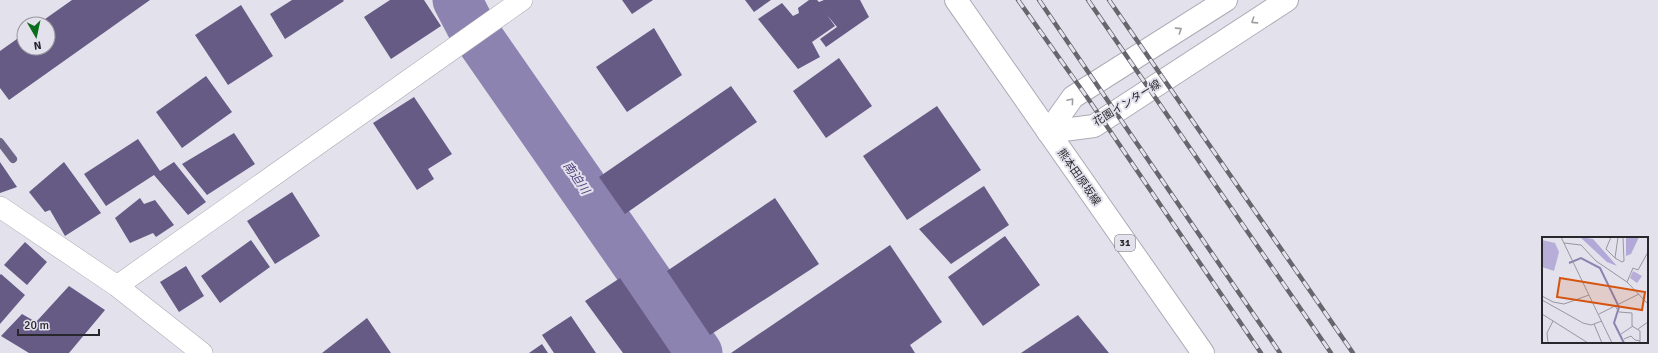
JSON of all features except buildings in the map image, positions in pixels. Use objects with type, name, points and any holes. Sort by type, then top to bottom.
[{"type":"main road","name":"熊本田原坂線","points":[[956,0],[1203,353]]},
{"type":"main road","points":[[1048,132],[1074,97],[1226,0]]},
{"type":"main road","name":"花園インター線","points":[[1048,132],[1094,126],[1287,0]]},
{"type":"street","points":[[117,286],[522,0]]},
{"type":"street","points":[[0,207],[117,286],[202,353]]},
{"type":"waterway","name":"南迫川","points":[[457,0],[470,25],[698,353]]},
{"type":"waterway","points":[[0,142],[13,159]]},
{"type":"railway","points":[[1018,0],[1089,100],[1261,353]]},
{"type":"railway","points":[[1039,0],[1280,353]]},
{"type":"railway","points":[[1088,0],[1331,353]]},
{"type":"railway","points":[[1109,0],[1353,353]]}]
